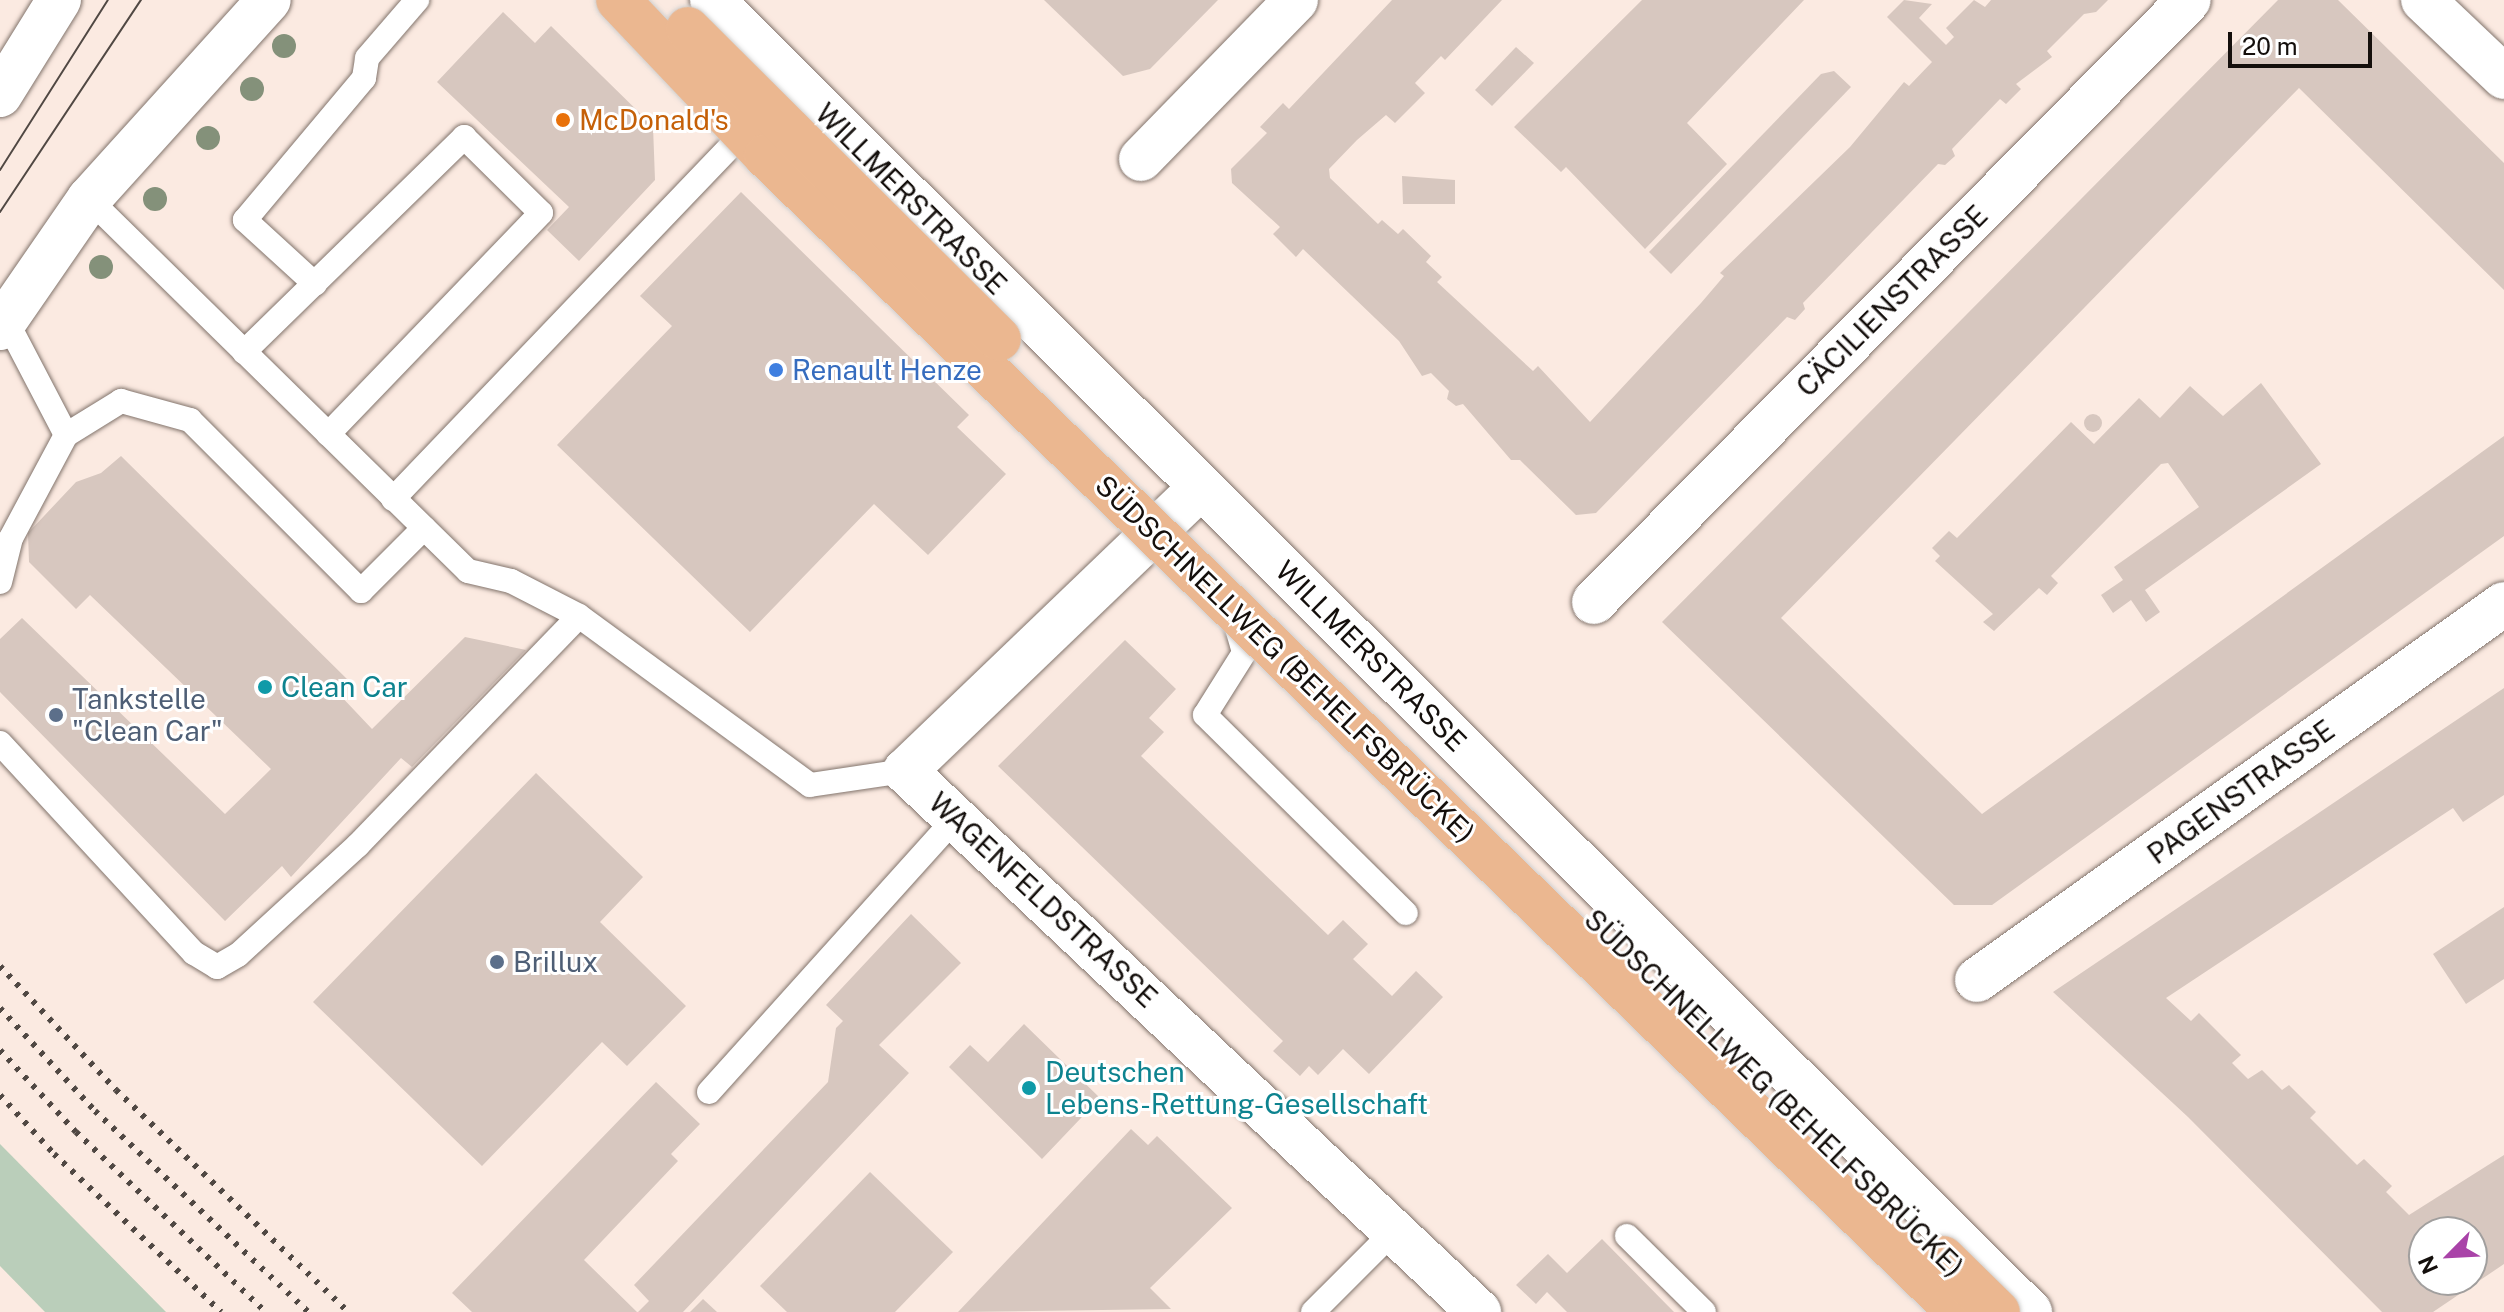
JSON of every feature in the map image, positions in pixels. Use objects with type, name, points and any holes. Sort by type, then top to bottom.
[{"type":"highway","name":"SÜDSCHNELLWEG (BEHELFSBRÜCKE)","points":[[616,0],[766,156],[1958,1312]]},
{"type":"highway","name":"SÜDSCHNELLWEG (BEHELFSBRÜCKE)","points":[[660,0],[789,134],[1998,1312]]},
{"type":"street","points":[[0,95],[59,0]]},
{"type":"street","points":[[3,324],[89,199],[269,0]]},
{"type":"street","name":"WILLMERSTRASSE","points":[[712,0],[2030,1312]]},
{"type":"street","points":[[1141,159],[1296,0]]},
{"type":"street","name":"CÄCILIENSTRASSE","points":[[1594,602],[2189,0]]},
{"type":"street","points":[[2423,0],[2504,77]]},
{"type":"street","name":"WAGENFELDSTRASSE","points":[[1201,487],[905,771],[1479,1312]]},
{"type":"street","name":"PAGENSTRASSE","points":[[1977,980],[2504,604]]},
{"type":"lane","points":[[315,284],[245,220],[364,78],[367,58],[417,0]]},
{"type":"lane","points":[[616,0],[698,86],[740,89],[782,71]]},
{"type":"lane","points":[[393,499],[782,71]]},
{"type":"lane","points":[[244,352],[464,137],[541,213],[328,434]]},
{"type":"lane","points":[[89,199],[468,571],[511,581],[579,616],[810,785],[905,771]]},
{"type":"lane","points":[[3,324],[66,435]]},
{"type":"lane","points":[[0,582],[11,538],[66,435],[121,401],[190,420],[361,591],[424,528]]},
{"type":"lane","points":[[1167,520],[1219,570],[1244,653],[1205,715],[1406,913]]},
{"type":"lane","points":[[0,743],[194,953],[217,967],[238,955],[358,845],[579,616]]},
{"type":"lane","points":[[709,1092],[956,818]]},
{"type":"lane","points":[[1313,1312],[1394,1231]]},
{"type":"lane","points":[[1627,1236],[1704,1312]]},
{"type":"green space","points":[[0,1144],[166,1312],[45,1312],[0,1266]]},
{"type":"building","points":[[1044,0],[1218,0],[1150,69],[1123,76]]},
{"type":"building","points":[[1392,0],[1502,0],[1445,60],[1441,56],[1415,83],[1425,93],[1395,123],[1386,115],[1357,140],[1329,169],[1330,178],[1378,224],[1382,220],[1398,234],[1403,229],[1431,256],[1426,262],[1442,277],[1437,282],[1533,371],[1538,366],[1590,422],[1701,303],[1724,276],[1720,273],[1850,147],[1904,82],[1909,86],[1932,62],[1887,17],[1904,0],[1932,4],[1919,18],[1946,45],[1954,37],[1946,28],[1974,0],[1985,7],[1991,0],[2108,0],[2096,12],[2084,14],[2047,51],[2052,57],[2016,84],[2021,89],[2006,104],[2000,99],[1952,149],[1955,156],[1945,165],[1938,164],[1803,303],[1805,309],[1795,320],[1787,317],[1596,513],[1576,515],[1520,460],[1511,460],[1463,404],[1456,406],[1447,399],[1449,391],[1431,373],[1422,376],[1399,341],[1303,249],[1296,257],[1273,234],[1280,227],[1232,183],[1231,169],[1267,133],[1260,127],[1283,103],[1289,109]]},
{"type":"building","points":[[1642,0],[1804,0],[1687,123],[1727,164],[1645,249],[1566,167],[1561,172],[1514,127]]},
{"type":"building","points":[[2278,0],[2338,0],[2504,163],[2504,290],[2299,88],[1781,618],[1982,814],[2504,436],[2504,536],[1992,905],[1954,905],[1662,622]]},
{"type":"building","points":[[503,12],[535,43],[551,26],[653,126],[655,180],[579,261],[547,230],[569,207],[437,82]]},
{"type":"building","points":[[1516,47],[1534,63],[1492,106],[1475,90]]},
{"type":"building","points":[[1834,71],[1851,87],[1671,274],[1649,252],[1821,74]]},
{"type":"building","points":[[1402,176],[1455,180],[1455,204],[1403,204]]},
{"type":"building","name":"Renault Henze","points":[[741,192],[969,415],[957,427],[1006,474],[928,555],[874,504],[750,632],[557,445],[672,326],[640,296]]},
{"type":"building","points":[[2261,383],[2321,464],[2145,590],[2160,612],[2146,622],[2131,600],[2113,613],[2101,595],[2123,580],[2114,567],[2199,507],[2168,463],[2161,464],[2051,576],[2058,583],[2047,595],[2039,588],[1994,631],[1983,622],[1993,614],[1935,561],[1940,556],[1932,548],[1949,531],[1957,538],[2071,422],[2094,444],[2139,398],[2160,418],[2190,386],[2223,416]]},
{"type":"building","points":[[2093,414],[2102,423],[2093,432],[2084,423]]},
{"type":"building","name":"Clean Car","points":[[121,456],[349,681],[338,693],[372,729],[465,637],[526,650],[412,767],[401,758],[291,877],[282,866],[225,921],[0,692],[0,639],[22,618],[225,814],[271,769],[90,595],[76,609],[29,562],[28,533],[76,482],[101,473]]},
{"type":"building","points":[[1125,640],[1176,689],[1149,718],[1164,732],[1141,756],[1328,935],[1343,920],[1368,944],[1353,959],[1392,996],[1416,971],[1443,997],[1369,1074],[1343,1049],[1318,1075],[1309,1066],[1300,1076],[1273,1051],[1283,1041],[998,766]]},
{"type":"building","points":[[2504,688],[2504,795],[2463,822],[2453,808],[2166,998],[2191,1021],[2199,1013],[2241,1055],[2232,1063],[2248,1079],[2262,1070],[2282,1090],[2289,1085],[2316,1112],[2310,1118],[2357,1165],[2364,1159],[2392,1186],[2386,1192],[2409,1215],[2504,1155],[2504,1264],[2488,1275],[2488,1216],[2408,1216],[2408,1296],[2457,1296],[2433,1312],[2382,1312],[2188,1117],[2053,992]]},
{"type":"building","name":"Brillux","points":[[536,773],[643,877],[600,922],[686,1006],[627,1066],[602,1042],[482,1166],[313,1002]]},
{"type":"building","points":[[2504,907],[2504,979],[2466,1004],[2433,954]]},
{"type":"building","points":[[911,914],[961,963],[879,1045],[909,1073],[683,1312],[638,1312],[649,1301],[634,1285],[828,1082],[836,1028],[843,1021],[826,1005]]},
{"type":"building","name":"Deutschen Lebens-Rettung-Gesellschaft","points":[[1024,1024],[1100,1098],[1042,1159],[949,1067],[970,1045],[988,1062]]},
{"type":"building","points":[[656,1082],[700,1124],[671,1154],[678,1161],[584,1260],[637,1312],[472,1312],[452,1293]]},
{"type":"building","points":[[1131,1129],[1148,1145],[1157,1136],[1232,1208],[1150,1288],[1171,1309],[958,1312]]},
{"type":"building","points":[[870,1172],[953,1252],[895,1312],[787,1312],[760,1286]]},
{"type":"building","points":[[1602,1239],[1674,1312],[1567,1312],[1547,1292],[1536,1304],[1516,1285],[1548,1254],[1567,1273]]},
{"type":"building","points":[[703,1299],[717,1312],[690,1312]]},
{"type":"tram line","points":[[0,170],[108,0]]},
{"type":"tram line","points":[[0,212],[141,0]]},
{"type":"railway","points":[[0,966],[116,1090],[348,1312]]},
{"type":"railway","points":[[0,1008],[95,1111],[308,1312]]},
{"type":"railway","points":[[0,1050],[76,1132],[266,1312]]},
{"type":"railway","points":[[0,1095],[54,1154],[221,1312]]},
{"type":"place","name":"McDonald's","points":[[563,120]]},
{"type":"place","name":"Renault Henze","points":[[776,370]]},
{"type":"place","name":"Clean Car","points":[[265,687]]},
{"type":"place","name":"Tankstelle \"Clean Car\"","points":[[56,715]]},
{"type":"place","name":"Brillux","points":[[497,962]]},
{"type":"place","name":"Deutschen Lebens-Rettung-Gesellschaft","points":[[1029,1088]]}]
